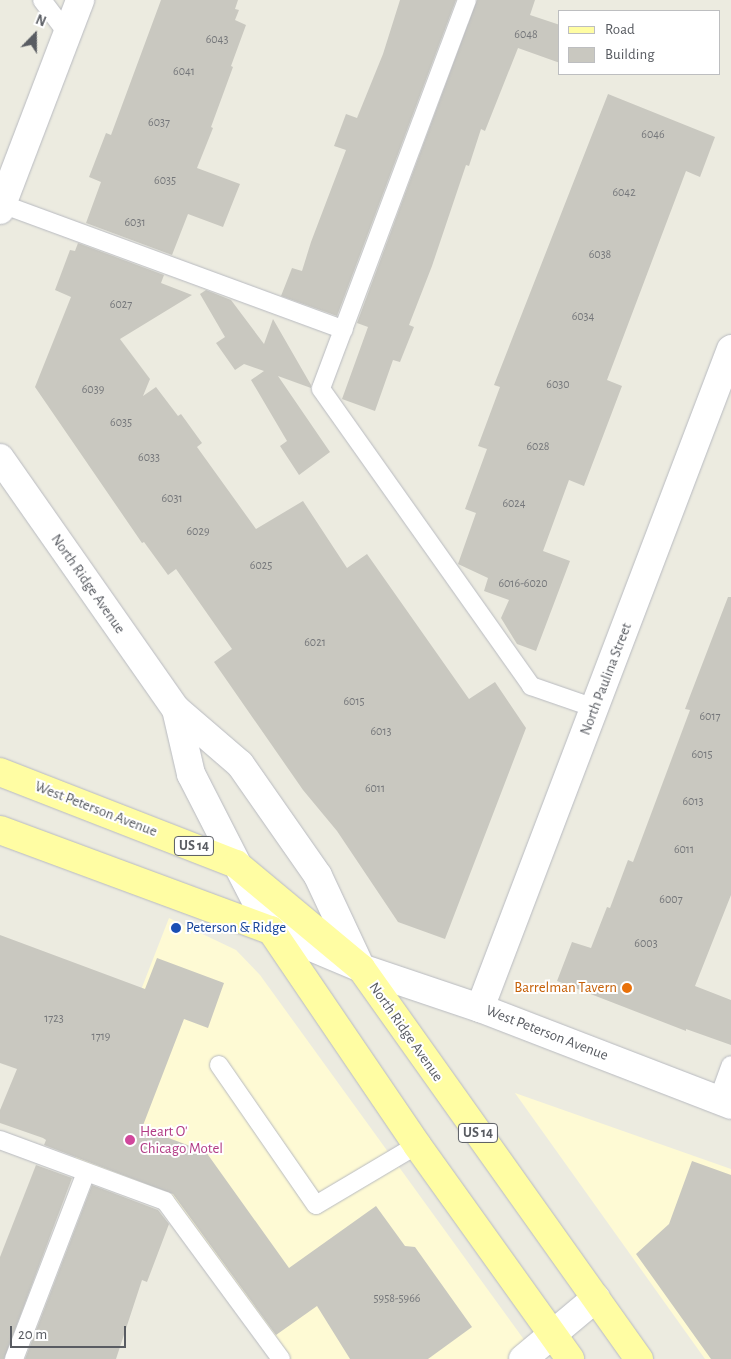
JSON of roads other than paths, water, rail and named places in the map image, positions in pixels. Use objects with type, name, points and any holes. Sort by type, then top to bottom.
[{"type":"main road","points":[[1,207],[80,0]]},
{"type":"main road","name":"North Paulina Street","points":[[480,1008],[731,350]]},
{"type":"main road","name":"North Ridge Avenue","points":[[0,458],[176,709],[240,764],[318,876],[360,968],[639,1359]]},
{"type":"main road","name":"North Ridge Avenue","points":[[176,709],[191,774],[271,930],[417,1145],[570,1359]]},
{"type":"main road","name":"West Peterson Avenue","points":[[0,772],[236,864],[360,968]]},
{"type":"main road","name":"West Peterson Avenue","points":[[0,830],[271,930],[360,968],[480,1008],[725,1102]]},
{"type":"main road","points":[[523,1359],[596,1298]]},
{"type":"lane","points":[[42,0],[67,33]]},
{"type":"lane","points":[[468,0],[321,389],[531,686],[595,708]]},
{"type":"lane","points":[[1,207],[344,330]]},
{"type":"lane","points":[[219,1065],[316,1205],[417,1145]]},
{"type":"lane","points":[[725,1102],[731,1065]]},
{"type":"lane","points":[[0,1140],[165,1201],[281,1359]]},
{"type":"lane","points":[[14,1359],[86,1172]]},
{"type":"place","name":"Peterson & Ridge","points":[[176,928]]},
{"type":"place","name":"Barrelman Tavern","points":[[627,988]]},
{"type":"place","name":"Heart O' Chicago Motel","points":[[130,1140]]}]
